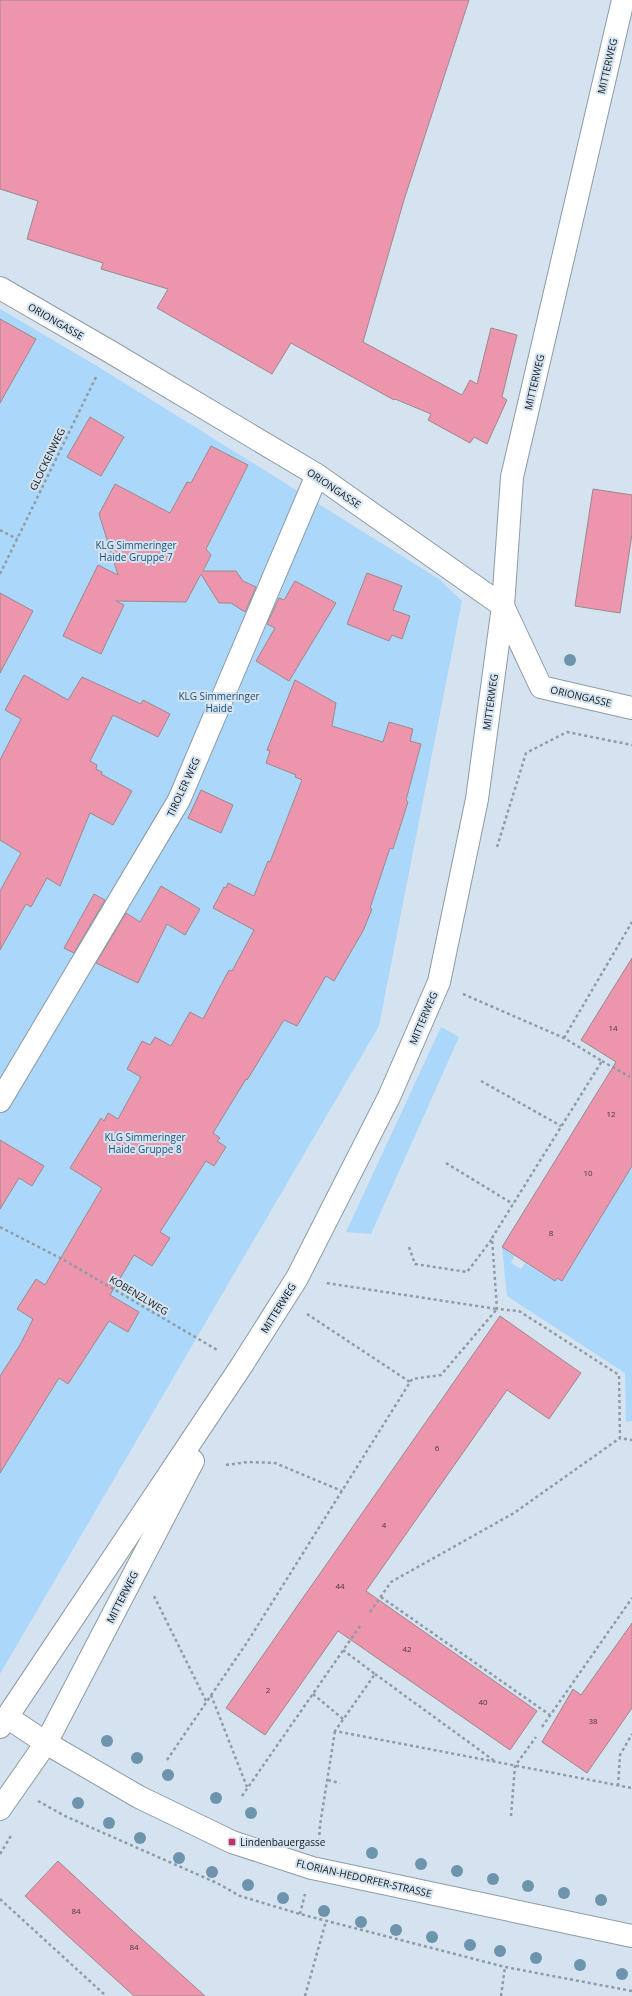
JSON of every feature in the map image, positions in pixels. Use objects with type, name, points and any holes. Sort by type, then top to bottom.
[{"type":"street","name":"MITTERWEG","points":[[3,1722],[242,1365],[297,1278],[389,1097],[439,982],[477,799],[503,606],[512,477],[623,0]]},
{"type":"street","name":"ORIONGASSE","points":[[0,288],[317,475],[503,606],[541,687],[632,708]]},
{"type":"street","name":"TIROLER WEG","points":[[0,1101],[179,800],[317,475]]},
{"type":"street","name":"MITTERWEG","points":[[46,1744],[242,1365]]},
{"type":"street","name":"FLORIAN-HEDORFER-STRASSE","points":[[3,1722],[46,1744],[139,1798],[232,1842],[312,1868],[632,1936]]},
{"type":"street","points":[[0,1809],[46,1744]]},
{"type":"path","name":"GLOCKENWEG","points":[[0,574],[109,351]]},
{"type":"path","points":[[0,530],[17,539]]},
{"type":"path","points":[[495,852],[526,753],[567,732],[632,745]]},
{"type":"path","points":[[564,1038],[632,922]]},
{"type":"path","points":[[459,992],[564,1038],[630,1077]]},
{"type":"path","points":[[409,1247],[415,1264],[467,1272],[492,1238],[602,1061]]},
{"type":"path","points":[[481,1081],[561,1126]]},
{"type":"path","points":[[446,1163],[513,1204]]},
{"type":"path","name":"KOBENZLWEG","points":[[0,1227],[64,1260],[242,1365]]},
{"type":"path","points":[[167,1760],[248,1642],[412,1379],[441,1375],[497,1309],[492,1238]]},
{"type":"path","points":[[325,1282],[518,1311],[619,1374],[620,1438]]},
{"type":"path","points":[[303,1311],[410,1382]]},
{"type":"path","points":[[370,1612],[391,1582],[514,1513],[620,1438],[632,1440]]},
{"type":"path","points":[[226,1465],[248,1462],[275,1463],[342,1491]]},
{"type":"path","points":[[154,1596],[206,1702]]},
{"type":"path","points":[[381,1597],[550,1716]]},
{"type":"path","points":[[542,1727],[632,1598]]},
{"type":"path","points":[[242,1796],[360,1626]]},
{"type":"path","points":[[343,1650],[496,1762]]},
{"type":"path","points":[[312,1868],[318,1848],[320,1825],[335,1731],[375,1674]]},
{"type":"path","points":[[211,1694],[247,1787]]},
{"type":"path","points":[[313,1694],[343,1719]]},
{"type":"path","points":[[335,1731],[632,1788]]},
{"type":"path","points":[[618,1786],[620,1754],[632,1734]]},
{"type":"path","points":[[511,1816],[516,1766],[536,1737]]},
{"type":"path","points":[[328,1780],[340,1783]]},
{"type":"path","points":[[33,1798],[65,1816],[217,1883],[240,1896],[326,1921],[505,1967],[632,1991]]},
{"type":"path","points":[[0,1854],[15,1829]]},
{"type":"path","points":[[0,1899],[106,1996]]},
{"type":"path","points":[[305,1996],[326,1921]]},
{"type":"path","points":[[501,1996],[505,1967]]},
{"type":"green space","name":"KLG Simmeringer Haide Gruppe 8","points":[[0,309],[97,366],[439,579],[462,601],[379,1026],[0,1674]]},
{"type":"green space","points":[[441,1027],[459,1037],[371,1234],[346,1232]]},
{"type":"green space","points":[[632,1166],[632,1421],[626,1422],[625,1373],[507,1296],[502,1247],[515,1255],[511,1263],[521,1269],[525,1263],[555,1281]]},
{"type":"building","points":[[0,0],[469,0],[404,200],[363,342],[462,395],[470,380],[477,384],[491,328],[517,335],[502,397],[507,400],[487,444],[474,437],[470,443],[428,420],[431,414],[395,399],[394,400],[291,343],[272,374],[157,308],[168,289],[101,269],[103,263],[27,239],[38,201],[0,189]]},
{"type":"building","points":[[0,319],[36,339],[0,403]]},
{"type":"building","points":[[90,417],[124,437],[101,476],[67,457]]},
{"type":"building","points":[[211,446],[248,465],[206,549],[211,555],[203,571],[236,571],[243,581],[256,587],[245,612],[231,603],[219,603],[201,574],[186,602],[116,601],[124,605],[101,654],[63,636],[98,565],[118,575],[99,514],[115,484],[170,513],[187,482],[191,483]]},
{"type":"building","points":[[593,489],[632,495],[632,534],[620,613],[575,606]]},
{"type":"building","points":[[367,573],[402,586],[393,610],[410,616],[402,639],[392,635],[389,641],[347,624]]},
{"type":"building","points":[[295,581],[336,603],[289,681],[256,661],[275,628],[267,624],[279,598],[284,600]]},
{"type":"building","points":[[0,593],[33,611],[0,673]]},
{"type":"building","points":[[24,675],[68,700],[82,677],[141,704],[143,700],[170,714],[158,737],[113,715],[90,761],[97,765],[96,769],[102,772],[101,774],[132,791],[113,825],[90,813],[60,886],[47,878],[31,907],[26,904],[0,950],[0,891],[21,853],[0,840],[0,760],[21,719],[5,710]]},
{"type":"building","points":[[295,680],[336,703],[332,726],[383,742],[389,722],[413,729],[410,741],[421,744],[406,800],[408,802],[393,849],[390,848],[370,908],[372,909],[363,931],[334,981],[326,976],[297,1026],[284,1020],[247,1080],[246,1079],[213,1133],[220,1138],[217,1141],[226,1147],[214,1166],[206,1161],[160,1232],[170,1238],[152,1266],[134,1255],[110,1295],[139,1312],[128,1332],[109,1321],[68,1384],[59,1378],[0,1473],[0,1376],[20,1345],[33,1319],[17,1309],[36,1279],[45,1285],[102,1188],[70,1168],[101,1118],[104,1121],[108,1113],[118,1119],[141,1077],[127,1069],[142,1041],[150,1045],[155,1037],[171,1046],[190,1012],[203,1019],[229,970],[232,971],[254,930],[213,908],[224,887],[226,888],[228,883],[254,896],[268,861],[270,862],[302,780],[295,777],[296,775],[266,763],[270,751],[267,750]]},
{"type":"building","points":[[201,790],[233,805],[221,833],[188,818]]},
{"type":"building","points":[[161,886],[200,909],[185,935],[167,924],[138,983],[96,963],[126,913],[140,922]]},
{"type":"building","points":[[94,894],[105,900],[74,953],[64,948]]},
{"type":"building","points":[[632,958],[632,1166],[562,1281],[557,1278],[555,1281],[502,1247],[616,1062],[581,1040]]},
{"type":"building","points":[[0,1140],[44,1166],[32,1186],[19,1178],[0,1209]]},
{"type":"building","points":[[500,1316],[581,1373],[549,1419],[507,1390],[366,1591],[537,1711],[510,1750],[338,1631],[265,1735],[226,1708]]},
{"type":"building","points":[[632,1623],[632,1708],[587,1773],[542,1742],[573,1689],[581,1695]]},
{"type":"building","points":[[58,1861],[205,1996],[134,1996],[69,1937],[25,1896]]},
{"type":"place","name":"Lindenbauergasse","points":[[232,1842]]},
{"type":"park label","name":"KLG Simmeringer Haide Gruppe 7","points":[[136,550]]},
{"type":"park label","name":"KLG Simmeringer Haide","points":[[219,702]]}]
